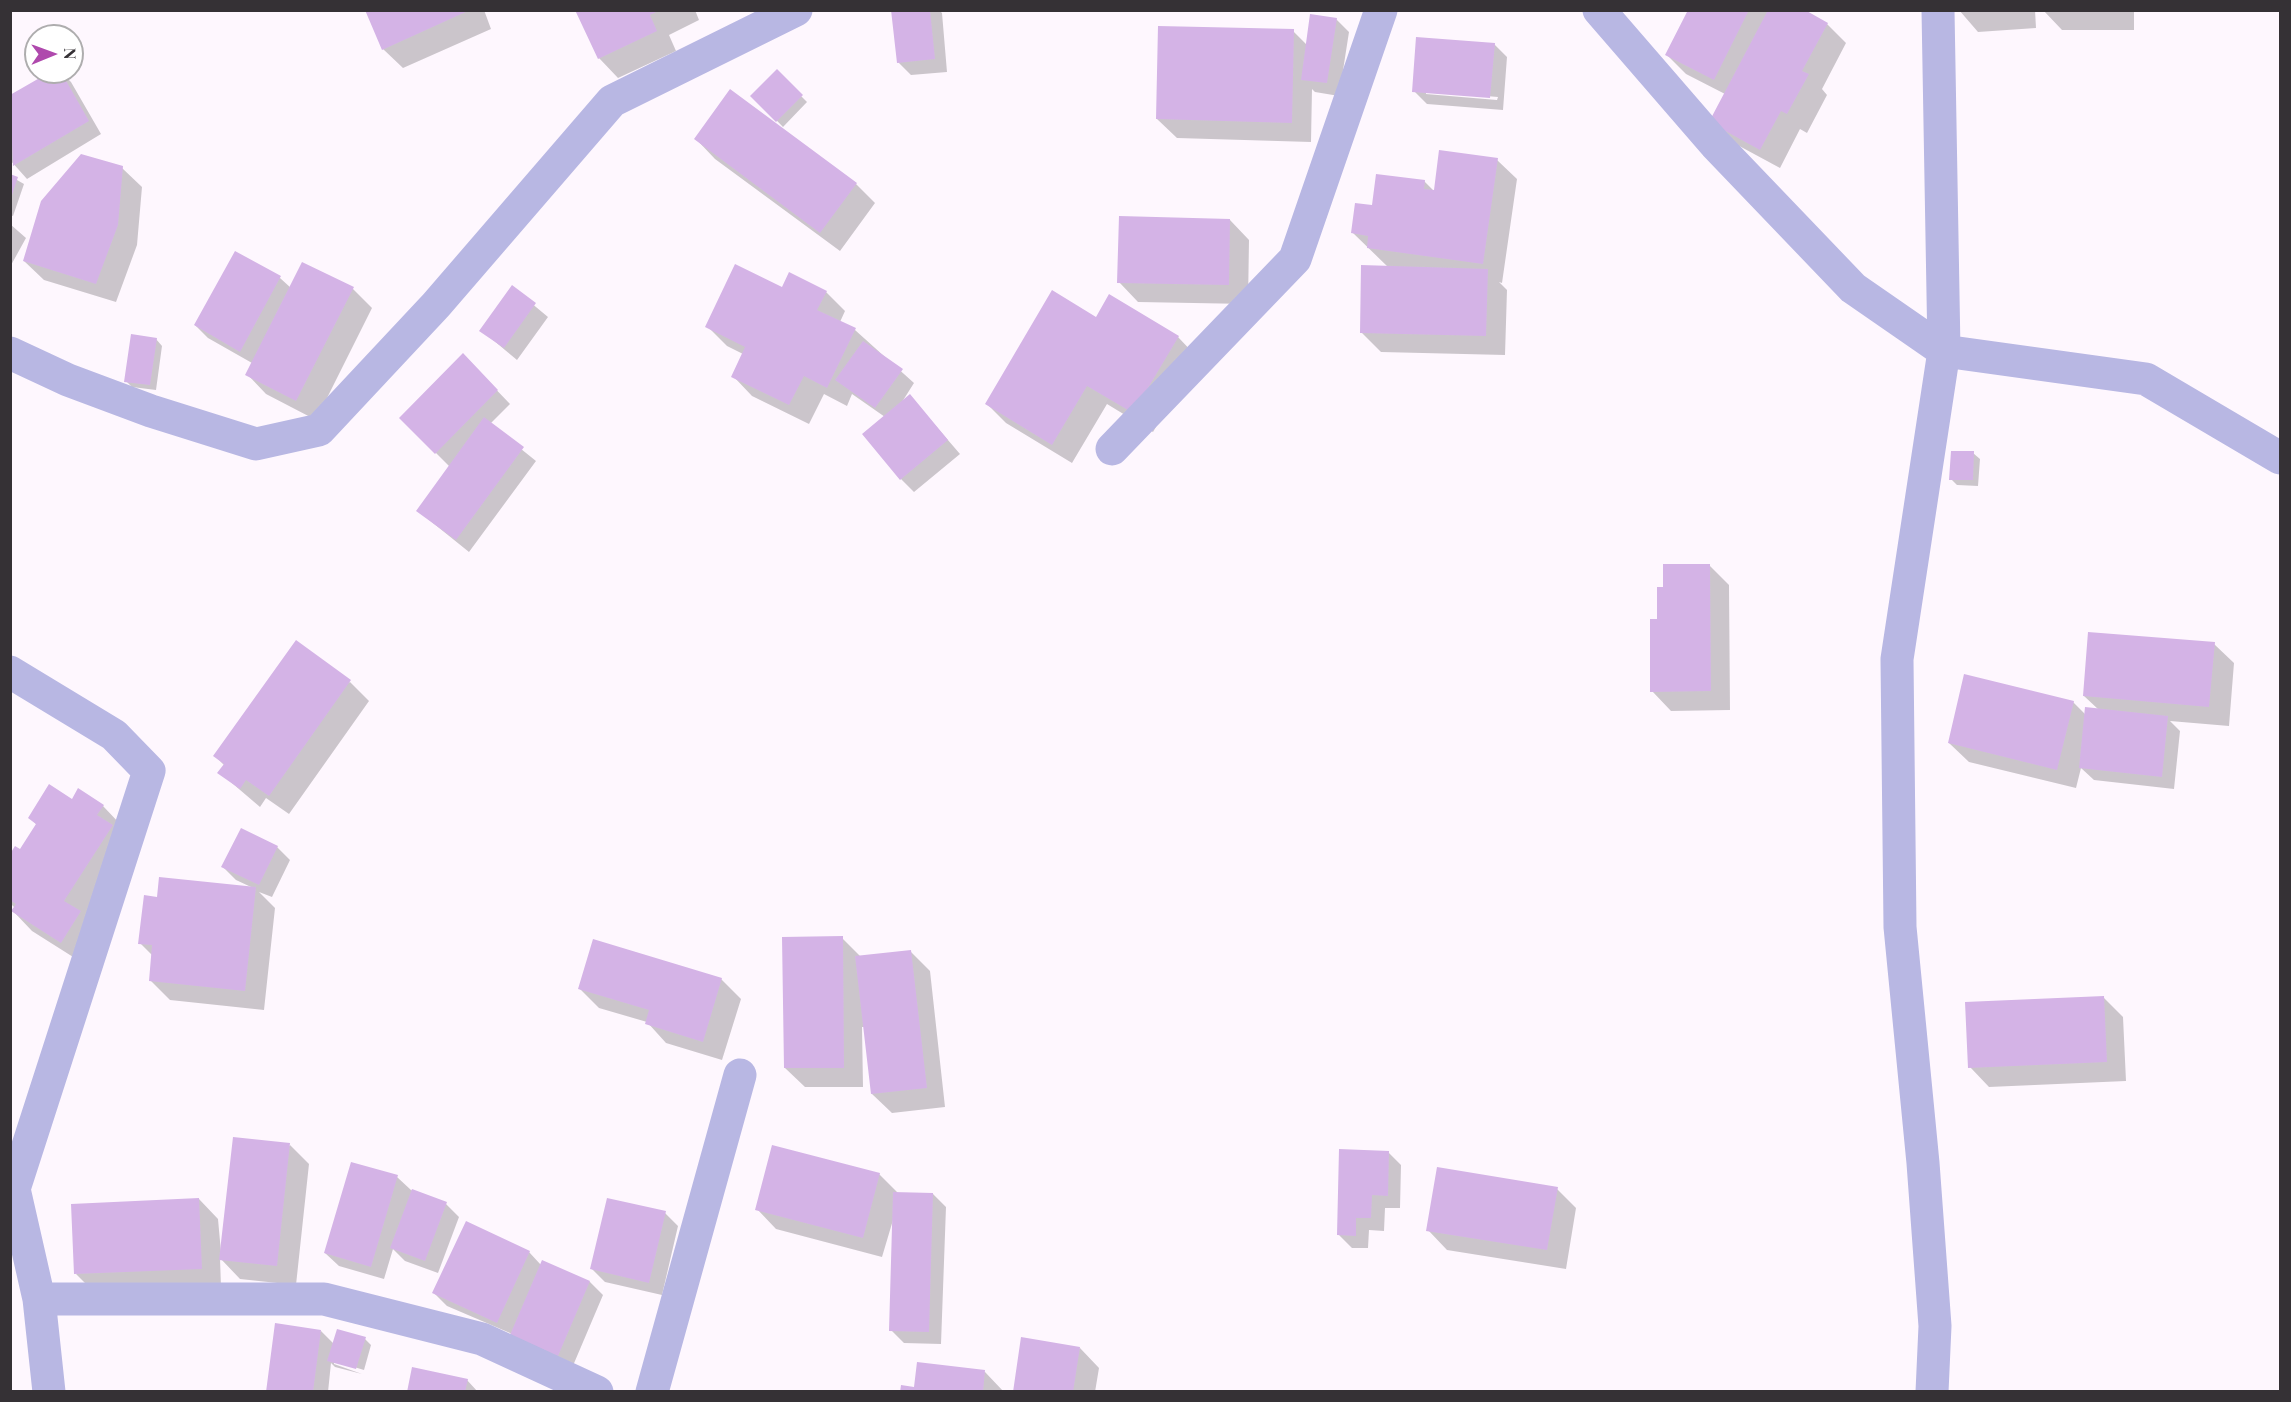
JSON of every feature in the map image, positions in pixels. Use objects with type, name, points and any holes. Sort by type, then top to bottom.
[{"type":"street","points":[[10,353],[68,380],[151,411],[256,444],[319,430],[436,305],[612,101],[796,10]]},
{"type":"street","points":[[1112,449],[1295,259],[1381,10]]},
{"type":"street","points":[[1599,10],[1715,144],[1853,288],[1944,351],[2146,379],[2280,458]]},
{"type":"street","points":[[1932,1392],[1935,1326],[1932,1280],[1900,927],[1897,659],[1944,351],[1938,10]]},
{"type":"street","points":[[10,672],[114,735],[149,771],[12,1188],[39,1299],[49,1392]]},
{"type":"street","points":[[652,1392],[740,1075]]},
{"type":"street","points":[[39,1299],[324,1299],[482,1340],[597,1392]]},
{"type":"building","points":[[365,10],[470,10],[382,50]]},
{"type":"building","points":[[575,10],[660,10],[650,15],[657,31],[598,59]]},
{"type":"building","points":[[891,10],[930,10],[935,59],[897,63]]},
{"type":"building","points":[[1688,10],[1749,10],[1714,80],[1665,55]]},
{"type":"building","points":[[1768,10],[1805,10],[1828,23],[1802,71],[1809,74],[1787,114],[1781,111],[1760,150],[1709,122]]},
{"type":"building","points":[[1310,14],[1337,18],[1327,83],[1301,80]]},
{"type":"building","points":[[1158,26],[1294,29],[1292,123],[1156,119]]},
{"type":"building","points":[[1416,37],[1495,43],[1490,98],[1412,92]]},
{"type":"building","points":[[777,69],[803,95],[776,122],[750,96]]},
{"type":"building","points":[[29,84],[68,84],[89,121],[13,166],[10,95]]},
{"type":"building","points":[[730,89],[857,183],[820,233],[694,139]]},
{"type":"building","points":[[1439,150],[1498,158],[1483,264],[1367,248],[1368,236],[1351,233],[1355,203],[1372,205],[1376,174],[1425,180],[1424,189],[1434,190]]},
{"type":"building","points":[[81,154],[123,166],[118,225],[96,284],[23,261],[41,201]]},
{"type":"building","points":[[10,174],[18,177],[11,198],[10,198]]},
{"type":"building","points":[[1119,216],[1230,219],[1229,285],[1117,283]]},
{"type":"building","points":[[235,251],[281,276],[240,352],[194,325]]},
{"type":"building","points":[[302,262],[354,287],[296,401],[245,375]]},
{"type":"building","points":[[735,264],[782,287],[789,272],[827,291],[817,310],[856,328],[827,388],[804,376],[789,405],[731,377],[745,347],[705,327]]},
{"type":"building","points":[[1361,265],[1488,269],[1486,336],[1360,333]]},
{"type":"building","points":[[512,285],[536,303],[504,348],[479,331]]},
{"type":"building","points":[[1052,290],[1096,317],[1109,294],[1179,336],[1133,413],[1087,386],[1052,445],[985,404]]},
{"type":"building","points":[[131,334],[157,338],[150,385],[124,382]]},
{"type":"building","points":[[863,341],[903,369],[875,408],[835,380]]},
{"type":"building","points":[[463,353],[498,390],[435,454],[399,418]]},
{"type":"building","points":[[910,394],[948,440],[900,480],[862,434]]},
{"type":"building","points":[[484,417],[524,447],[456,540],[416,511]]},
{"type":"building","points":[[1951,451],[1974,451],[1973,480],[1949,480]]},
{"type":"building","points":[[1663,564],[1710,564],[1711,691],[1650,692],[1650,619],[1657,619],[1657,587],[1663,587]]},
{"type":"building","points":[[2088,632],[2215,642],[2209,707],[2083,696]]},
{"type":"building","points":[[296,640],[351,680],[269,796],[246,780],[240,789],[217,773],[224,764],[213,756]]},
{"type":"building","points":[[1964,674],[2074,701],[2057,770],[1948,743]]},
{"type":"building","points":[[2085,707],[2168,716],[2162,777],[2079,768]]},
{"type":"building","points":[[49,784],[72,799],[78,788],[104,805],[97,815],[113,825],[64,901],[81,911],[61,943],[11,911],[16,904],[10,900],[10,854],[15,846],[20,849],[36,824],[28,818]]},
{"type":"building","points":[[241,828],[278,846],[259,885],[221,867]]},
{"type":"building","points":[[159,877],[256,887],[245,991],[149,981],[152,945],[138,944],[144,895],[157,897]]},
{"type":"building","points":[[843,936],[844,1068],[784,1068],[782,937]]},
{"type":"building","points":[[593,939],[722,978],[703,1042],[645,1024],[649,1010],[578,989]]},
{"type":"building","points":[[911,950],[927,1088],[871,1094],[855,956]]},
{"type":"building","points":[[2104,996],[2107,1062],[1968,1068],[1965,1002]]},
{"type":"building","points":[[233,1137],[290,1143],[277,1266],[219,1260]]},
{"type":"building","points":[[772,1145],[880,1173],[863,1238],[755,1210]]},
{"type":"building","points":[[1339,1149],[1389,1151],[1388,1196],[1372,1195],[1371,1218],[1356,1218],[1356,1236],[1337,1235]]},
{"type":"building","points":[[351,1162],[398,1175],[371,1267],[324,1253]]},
{"type":"building","points":[[1437,1167],[1558,1187],[1547,1250],[1426,1231]]},
{"type":"building","points":[[412,1189],[447,1202],[425,1261],[390,1248]]},
{"type":"building","points":[[893,1192],[933,1193],[929,1332],[889,1331]]},
{"type":"building","points":[[199,1198],[202,1269],[74,1274],[71,1204]]},
{"type":"building","points":[[607,1198],[666,1211],[649,1283],[590,1269]]},
{"type":"building","points":[[466,1221],[530,1251],[497,1323],[432,1293]]},
{"type":"building","points":[[542,1260],[590,1281],[558,1356],[510,1335]]},
{"type":"building","points":[[275,1323],[321,1330],[313,1392],[266,1392]]},
{"type":"building","points":[[337,1329],[366,1337],[356,1369],[327,1361]]},
{"type":"building","points":[[1021,1337],[1080,1347],[1073,1392],[1013,1392]]},
{"type":"building","points":[[917,1362],[985,1370],[983,1392],[900,1392],[901,1385],[914,1387]]},
{"type":"building","points":[[412,1367],[468,1379],[465,1392],[407,1392]]}]
